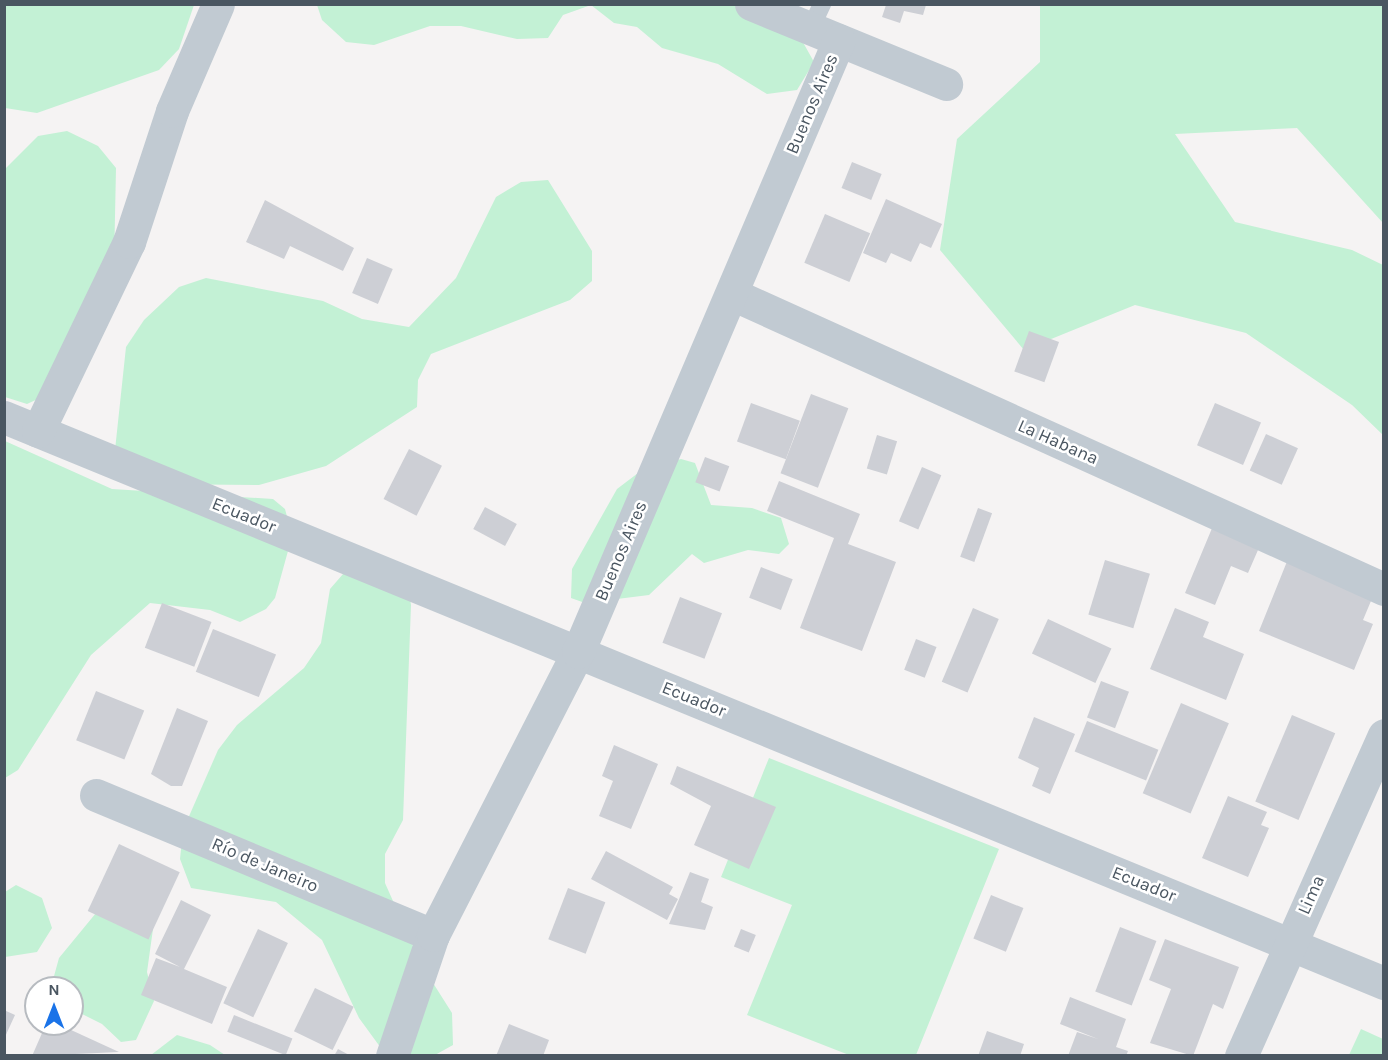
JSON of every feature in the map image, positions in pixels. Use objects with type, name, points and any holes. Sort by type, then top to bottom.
[{"type":"street","points":[[38,430],[129,242],[172,111],[218,4]]},
{"type":"street","points":[[751,4],[824,25],[946,84]]},
{"type":"street","name":"Buenos Aires","points":[[392,1056],[433,935],[579,652],[732,294],[824,25]]},
{"type":"street","name":"La Habana","points":[[732,294],[1383,589]]},
{"type":"street","name":"Ecuador","points":[[4,417],[1383,983]]},
{"type":"street","name":"Lima","points":[[1241,1056],[1289,943],[1383,735]]},
{"type":"street","name":"Río de Janeiro","points":[[96,795],[433,935]]},
{"type":"green space","points":[[5,4],[194,5],[179,49],[159,70],[37,113],[5,108]]},
{"type":"green space","points":[[317,5],[591,5],[563,15],[548,38],[517,39],[461,26],[430,26],[374,45],[346,42],[322,20]]},
{"type":"green space","points":[[591,5],[744,5],[800,37],[814,62],[797,90],[767,94],[718,64],[662,48],[637,27],[614,23]]},
{"type":"green space","points":[[1040,5],[1383,5],[1383,223],[1297,128],[1175,134],[1235,222],[1352,250],[1383,265],[1383,435],[1352,405],[1246,333],[1135,305],[1024,350],[940,250],[957,139],[1040,62]]},
{"type":"green space","points":[[67,131],[98,146],[116,168],[114,264],[53,392],[27,404],[5,397],[5,169],[38,136]]},
{"type":"green space","points":[[548,180],[592,251],[592,281],[570,300],[431,354],[418,380],[417,407],[326,466],[259,485],[146,484],[115,450],[126,347],[144,320],[179,287],[206,278],[323,301],[362,319],[409,327],[456,278],[496,197],[521,182]]},
{"type":"green space","points":[[5,441],[112,489],[273,499],[285,509],[289,524],[288,551],[275,598],[266,609],[240,622],[210,610],[150,603],[91,655],[18,770],[5,778]]},
{"type":"green space","points":[[681,459],[695,463],[711,505],[752,508],[781,518],[789,544],[779,554],[748,550],[704,563],[692,554],[649,595],[585,603],[571,598],[572,569],[617,489],[642,470]]},
{"type":"green space","points":[[350,566],[407,577],[411,605],[403,820],[385,854],[385,883],[421,964],[452,1013],[453,1045],[435,1055],[386,1055],[359,1018],[322,940],[276,902],[191,888],[180,859],[183,830],[218,750],[237,725],[304,668],[321,643],[330,589]]},
{"type":"green space","points":[[769,758],[999,849],[916,1055],[849,1055],[747,1015],[792,905],[721,877]]},
{"type":"green space","points":[[16,885],[42,898],[52,928],[37,952],[5,957],[5,892]]},
{"type":"green space","points":[[96,913],[153,929],[147,972],[154,1001],[136,1040],[121,1042],[102,1024],[84,1015],[84,976],[54,976],[59,958]]},
{"type":"green space","points":[[1361,1029],[1383,1039],[1383,1055],[1349,1055]]},
{"type":"green space","points":[[177,1035],[210,1045],[225,1055],[151,1055]]},
{"type":"building","points":[[886,5],[926,5],[923,15],[904,11],[900,23],[882,17]]},
{"type":"building","points":[[852,162],[882,174],[871,200],[842,188]]},
{"type":"building","points":[[886,199],[942,224],[931,248],[920,243],[911,262],[891,253],[886,263],[863,253]]},
{"type":"building","points":[[265,200],[354,248],[343,271],[290,246],[284,259],[246,242]]},
{"type":"building","points":[[825,214],[870,233],[849,282],[804,263]]},
{"type":"building","points":[[367,258],[393,269],[378,304],[352,293]]},
{"type":"building","points":[[1029,331],[1059,342],[1044,382],[1014,371]]},
{"type":"building","points":[[811,394],[848,408],[818,488],[781,473]]},
{"type":"building","points":[[751,403],[800,421],[786,459],[737,442]]},
{"type":"building","points":[[1215,403],[1261,423],[1243,465],[1197,445]]},
{"type":"building","points":[[1266,434],[1298,448],[1282,485],[1250,471]]},
{"type":"building","points":[[877,435],[897,441],[887,475],[867,468]]},
{"type":"building","points":[[409,449],[442,466],[417,516],[384,499]]},
{"type":"building","points":[[705,457],[729,466],[720,492],[695,482]]},
{"type":"building","points":[[922,467],[941,475],[918,530],[899,521]]},
{"type":"building","points":[[779,481],[860,514],[848,544],[896,562],[862,651],[800,628],[834,538],[767,511]]},
{"type":"building","points":[[485,507],[517,524],[505,546],[473,529]]},
{"type":"building","points":[[978,508],[992,513],[974,562],[960,557]]},
{"type":"building","points":[[1215,521],[1258,550],[1248,573],[1231,566],[1215,605],[1185,593]]},
{"type":"building","points":[[1290,554],[1376,589],[1363,620],[1373,624],[1354,670],[1259,631]]},
{"type":"building","points":[[1105,560],[1150,574],[1133,628],[1088,615]]},
{"type":"building","points":[[761,567],[793,579],[781,610],[749,598]]},
{"type":"building","points":[[680,597],[722,613],[704,659],[662,643]]},
{"type":"building","points":[[162,603],[211,622],[194,667],[145,648]]},
{"type":"building","points":[[973,608],[999,619],[968,693],[942,682]]},
{"type":"building","points":[[1175,608],[1209,622],[1203,637],[1244,654],[1226,700],[1150,669]]},
{"type":"building","points":[[1048,619],[1111,649],[1095,683],[1032,653]]},
{"type":"building","points":[[213,629],[276,654],[259,697],[196,672]]},
{"type":"building","points":[[916,639],[937,647],[925,678],[904,670]]},
{"type":"building","points":[[1101,681],[1129,692],[1115,728],[1087,717]]},
{"type":"building","points":[[96,691],[144,710],[124,760],[76,740]]},
{"type":"building","points":[[1181,703],[1229,723],[1191,814],[1143,793]]},
{"type":"building","points":[[177,708],[208,721],[182,786],[171,786],[151,774]]},
{"type":"building","points":[[1292,715],[1335,733],[1299,820],[1255,802]]},
{"type":"building","points":[[1034,717],[1075,734],[1050,794],[1032,786],[1039,768],[1018,758]]},
{"type":"building","points":[[1087,721],[1158,750],[1146,780],[1075,752]]},
{"type":"building","points":[[614,745],[658,764],[631,829],[599,816],[613,781],[602,776]]},
{"type":"building","points":[[677,766],[776,807],[749,869],[694,845],[711,806],[670,784]]},
{"type":"building","points":[[1228,796],[1267,812],[1261,825],[1269,828],[1248,877],[1202,858]]},
{"type":"building","points":[[119,844],[180,872],[148,939],[88,911]]},
{"type":"building","points":[[606,851],[673,887],[669,894],[678,899],[667,920],[591,879]]},
{"type":"building","points":[[690,872],[709,879],[701,902],[713,907],[705,930],[669,924]]},
{"type":"building","points":[[568,888],[605,902],[586,954],[548,939]]},
{"type":"building","points":[[991,895],[1023,908],[1006,952],[973,939]]},
{"type":"building","points":[[181,900],[211,915],[184,969],[227,987],[212,1024],[141,995],[156,958],[180,967],[155,954]]},
{"type":"building","points":[[1120,927],[1156,941],[1132,1005],[1095,991]]},
{"type":"building","points":[[258,929],[288,943],[253,1017],[223,1003]]},
{"type":"building","points":[[741,929],[756,935],[749,953],[734,947]]},
{"type":"building","points":[[1165,939],[1239,967],[1223,1009],[1213,1004],[1193,1056],[1150,1043],[1171,989],[1149,980]]},
{"type":"building","points":[[315,988],[354,1007],[333,1050],[294,1031]]},
{"type":"building","points":[[1070,997],[1126,1019],[1116,1047],[1128,1051],[1126,1056],[1068,1056],[1077,1032],[1098,1039],[1060,1024]]},
{"type":"building","points":[[4,1010],[15,1015],[4,1039]]},
{"type":"building","points":[[234,1015],[292,1039],[286,1055],[227,1032]]},
{"type":"building","points":[[509,1024],[549,1040],[543,1056],[496,1056]]},
{"type":"building","points":[[987,1031],[1024,1044],[1020,1056],[978,1056]]},
{"type":"building","points":[[41,1036],[84,1036],[119,1052],[32,1056]]},
{"type":"building","points":[[338,1049],[351,1056],[334,1056]]}]
